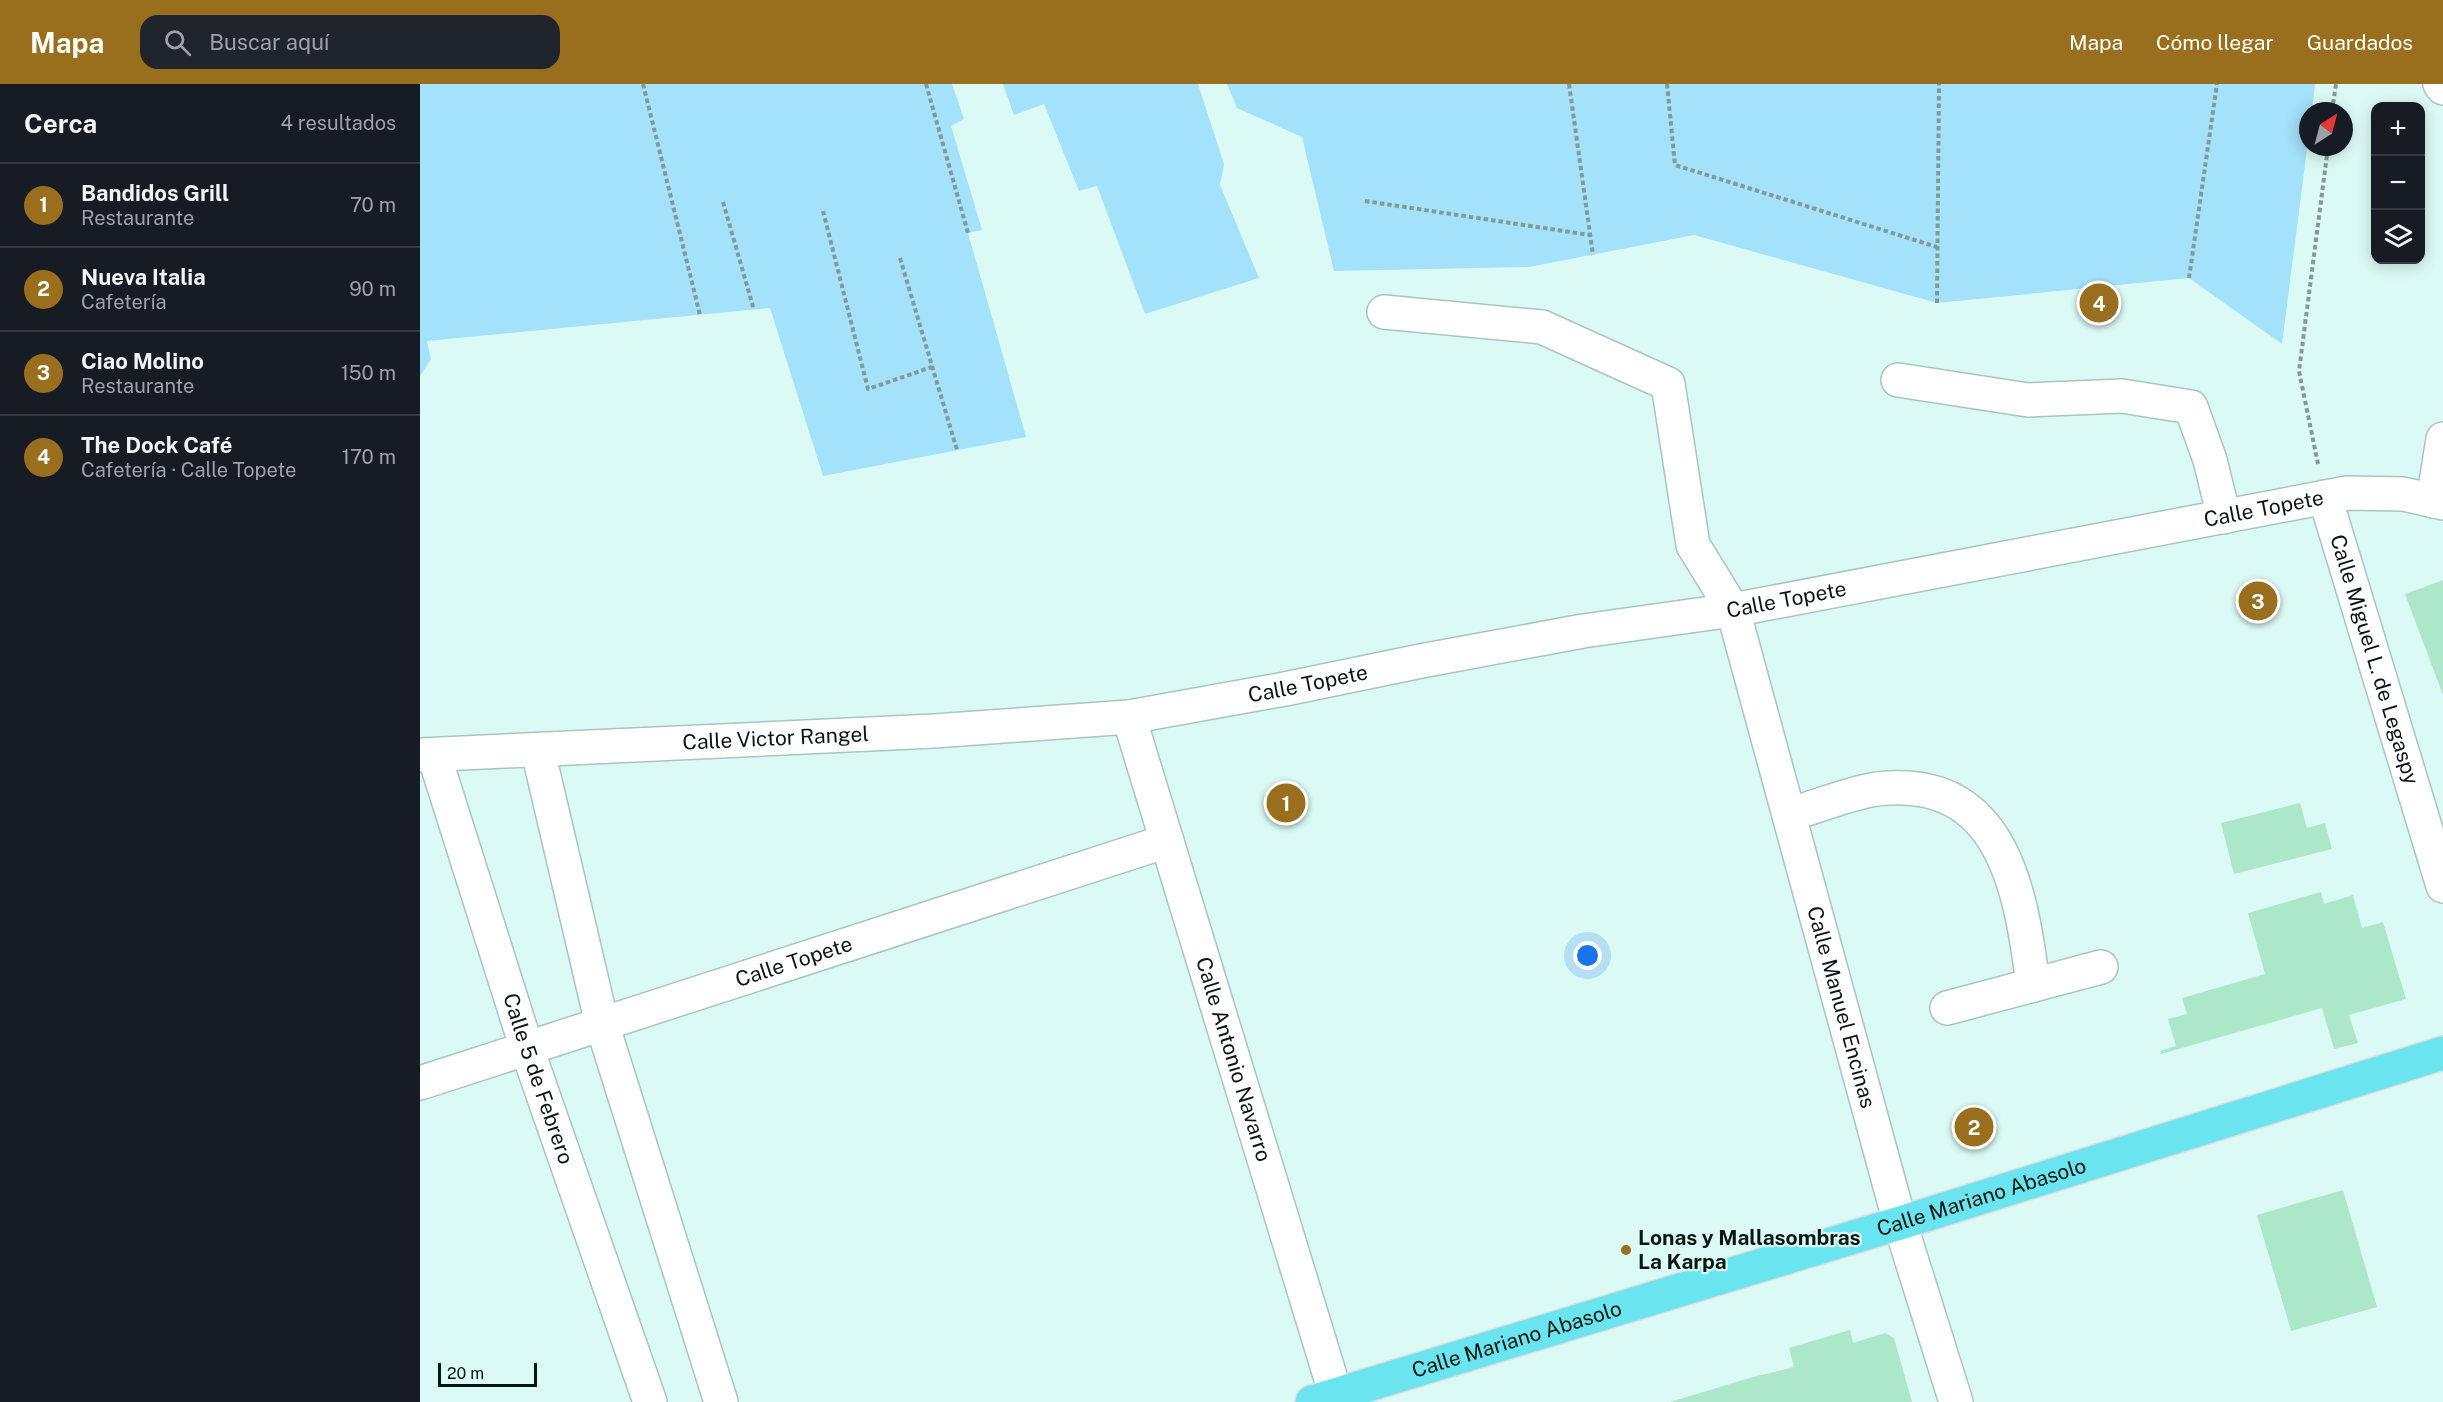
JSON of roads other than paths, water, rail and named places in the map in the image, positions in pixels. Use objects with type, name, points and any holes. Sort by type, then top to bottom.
[{"type":"main road","name":"Calle Mariano Abasolo","points":[[1329,1399],[2443,1053]]},
{"type":"street","points":[[2440,84],[2443,88]]},
{"type":"street","name":"Calle Manuel Encinas","points":[[1384,312],[1542,327],[1668,384],[1693,545],[1733,610],[1900,1223],[1956,1402]]},
{"type":"street","points":[[1898,380],[2028,400],[2121,396],[2191,407],[2210,460],[2224,517]]},
{"type":"street","points":[[2438,502],[2443,439]]},
{"type":"street","name":"Calle Topete","points":[[1129,717],[1583,631],[1733,610],[2347,493],[2403,494],[2438,502]]},
{"type":"street","name":"Calle Miguel L. de Legaspy","points":[[2325,497],[2443,885]]},
{"type":"street","name":"Calle Victor Rangel","points":[[427,755],[934,731],[1129,717]]},
{"type":"street","name":"Calle Antonio Navarro","points":[[1129,717],[1329,1399]]},
{"type":"street","points":[[538,751],[602,1024],[721,1402]]},
{"type":"street","name":"Calle 5 de Febrero","points":[[427,755],[650,1402]]},
{"type":"street","points":[[1789,815],[1875,790],[1902,788],[1926,790],[1964,808],[1985,826],[2002,850],[2018,892],[2033,985]]},
{"type":"street","name":"Calle Topete","points":[[420,1083],[1167,841]]},
{"type":"street","points":[[1947,1008],[2101,967]]},
{"type":"water","points":[[420,84],[952,84],[964,119],[951,126],[982,230],[968,233],[1026,437],[823,476],[770,308],[427,341],[431,359],[420,376]]},
{"type":"water","points":[[1003,84],[1198,84],[1224,164],[1220,185],[1259,278],[1145,314],[1097,186],[1079,191],[1044,104],[1014,115]]},
{"type":"water","points":[[1227,84],[2315,84],[2313,102],[2299,102],[2299,156],[2306,156],[2282,344],[2189,278],[1937,303],[1694,235],[1529,267],[1334,271],[1302,137],[1237,108]]},
{"type":"place","name":"The Dock Café","points":[[2099,303]]},
{"type":"place","name":"Ciao Molino","points":[[2258,601]]},
{"type":"place","name":"Bandidos Grill","points":[[1286,803]]},
{"type":"place","name":"Nueva Italia","points":[[1974,1127]]},
{"type":"place","name":"Lonas y Mallasombras La Karpa","points":[[1626,1250]]}]
